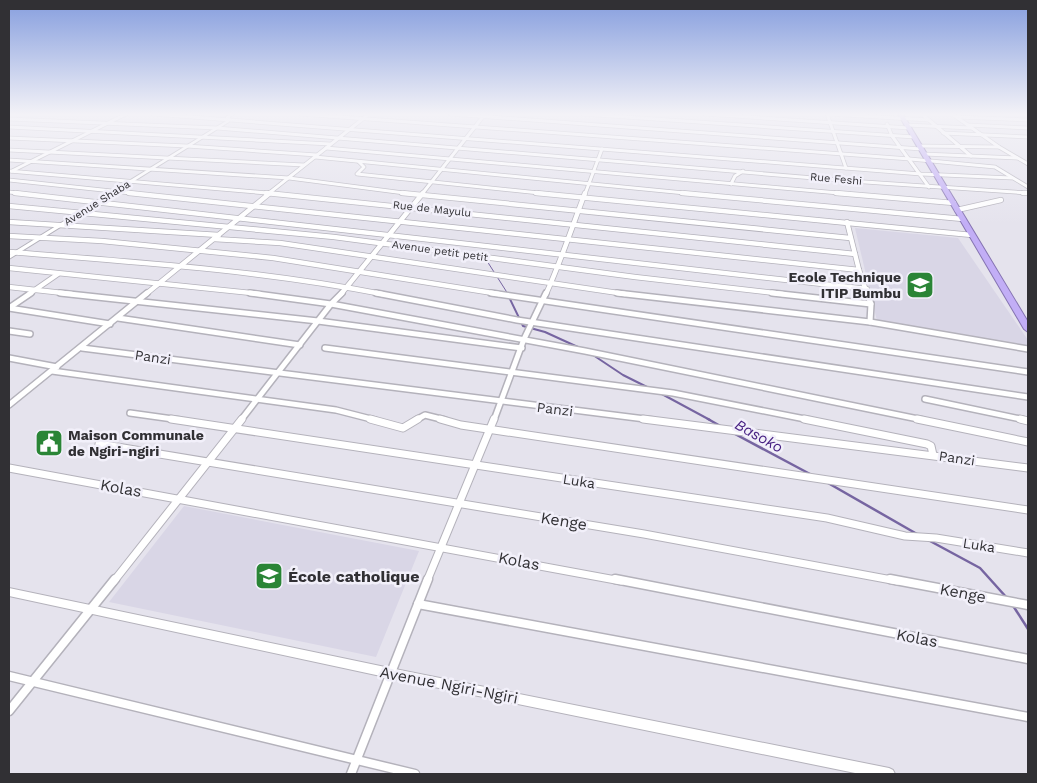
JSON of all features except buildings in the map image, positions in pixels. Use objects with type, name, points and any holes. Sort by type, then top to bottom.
[{"type":"highway","points":[[922,151],[1028,329]]},
{"type":"street","points":[[16,151],[304,165]]},
{"type":"street","points":[[10,171],[53,151]]},
{"type":"street","name":"Avenue Shaba","points":[[9,257],[180,151]]},
{"type":"street","points":[[246,151],[963,219]]},
{"type":"street","points":[[9,406],[138,302],[197,250],[241,218],[323,151]]},
{"type":"street","points":[[354,151],[731,184],[955,207],[1001,200]]},
{"type":"street","points":[[9,711],[210,461],[331,304],[348,287],[456,151]]},
{"type":"street","name":"Rue Feshi","points":[[479,151],[929,187],[1027,193]]},
{"type":"street","points":[[351,774],[441,546],[491,428],[524,339],[562,255],[602,151]]},
{"type":"street","points":[[609,151],[921,174],[1012,178]]},
{"type":"street","points":[[793,151],[995,167]]},
{"type":"street","points":[[841,151],[846,168]]},
{"type":"street","points":[[903,151],[929,187]]},
{"type":"street","points":[[926,151],[980,157],[1017,158]]},
{"type":"street","points":[[963,151],[971,156]]},
{"type":"street","points":[[1005,151],[1028,164]]},
{"type":"street","points":[[980,157],[1028,187]]},
{"type":"street","points":[[9,160],[289,178],[420,195],[850,238]]},
{"type":"street","points":[[359,162],[364,167],[357,173],[359,174],[972,235]]},
{"type":"street","name":"Rue de Mayulu","points":[[10,171],[270,193],[855,254]]},
{"type":"street","points":[[731,184],[734,176],[745,171]]},
{"type":"street","points":[[9,180],[859,270]]},
{"type":"street","points":[[9,192],[867,290]]},
{"type":"street","name":"Avenue petit petit","points":[[9,206],[229,226],[383,243],[871,304]]},
{"type":"street","points":[[9,222],[219,235]]},
{"type":"street","points":[[847,222],[859,270],[871,304],[870,322]]},
{"type":"street","points":[[9,236],[102,241],[273,258],[1028,372]]},
{"type":"street","points":[[214,239],[280,243],[550,283],[870,322],[1028,349]]},
{"type":"street","points":[[9,252],[179,265],[348,287],[531,324],[1028,397]]},
{"type":"street","points":[[9,268],[254,293],[331,304],[524,339],[1028,442]]},
{"type":"street","points":[[9,308],[58,274]]},
{"type":"street","points":[[9,288],[318,322],[522,348]]},
{"type":"street","points":[[9,308],[110,324]]},
{"type":"street","points":[[118,318],[300,345]]},
{"type":"street","points":[[9,331],[30,334]]},
{"type":"street","name":"Panzi","points":[[82,348],[1028,468]]},
{"type":"street","points":[[325,348],[673,393],[927,444],[930,446],[933,455]]},
{"type":"street","points":[[9,358],[54,368],[257,400],[336,410],[403,428],[424,415],[461,425],[1028,510]]},
{"type":"street","points":[[925,399],[1028,420]]},
{"type":"street","name":"Luka","points":[[130,413],[827,518],[905,536],[936,538],[1028,553]]},
{"type":"street","name":"Kenge","points":[[99,444],[644,534],[1028,605]]},
{"type":"street","name":"Kolas","points":[[9,468],[441,546],[1028,659]]},
{"type":"street","name":"Avenue Ngiri-Ngiri","points":[[9,592],[390,673],[889,774]]},
{"type":"street","points":[[418,604],[1028,717]]},
{"type":"street","points":[[9,676],[415,774]]},
{"type":"shaded area","points":[[855,228],[958,238],[1028,340],[1028,347],[877,321]]},
{"type":"shaded area","name":"École catholique","points":[[184,506],[419,551],[376,657],[109,602]]},
{"type":"waterway","name":"Basoko","points":[[487,261],[508,294]]},
{"type":"waterway","name":"Basoko","points":[[507,293],[523,326],[545,332],[580,348]]},
{"type":"waterway","name":"Basoko","points":[[593,355],[623,375],[649,388]]},
{"type":"waterway","name":"Basoko","points":[[660,393],[710,420]]},
{"type":"waterway","name":"Basoko","points":[[708,419],[722,427]]},
{"type":"waterway","name":"Basoko","points":[[735,434],[810,474]]},
{"type":"waterway","name":"Basoko","points":[[828,483],[917,534]]},
{"type":"waterway","name":"Basoko","points":[[930,541],[980,568],[1007,598]]},
{"type":"waterway","name":"Basoko","points":[[1012,604],[1028,629]]},
{"type":"place","name":"Ecole Technique ITIP Bumbu","points":[[920,285]]},
{"type":"place","name":"Maison Communale de Ngiri-ngiri","points":[[49,443]]},
{"type":"place","name":"École catholique","points":[[269,576]]}]
